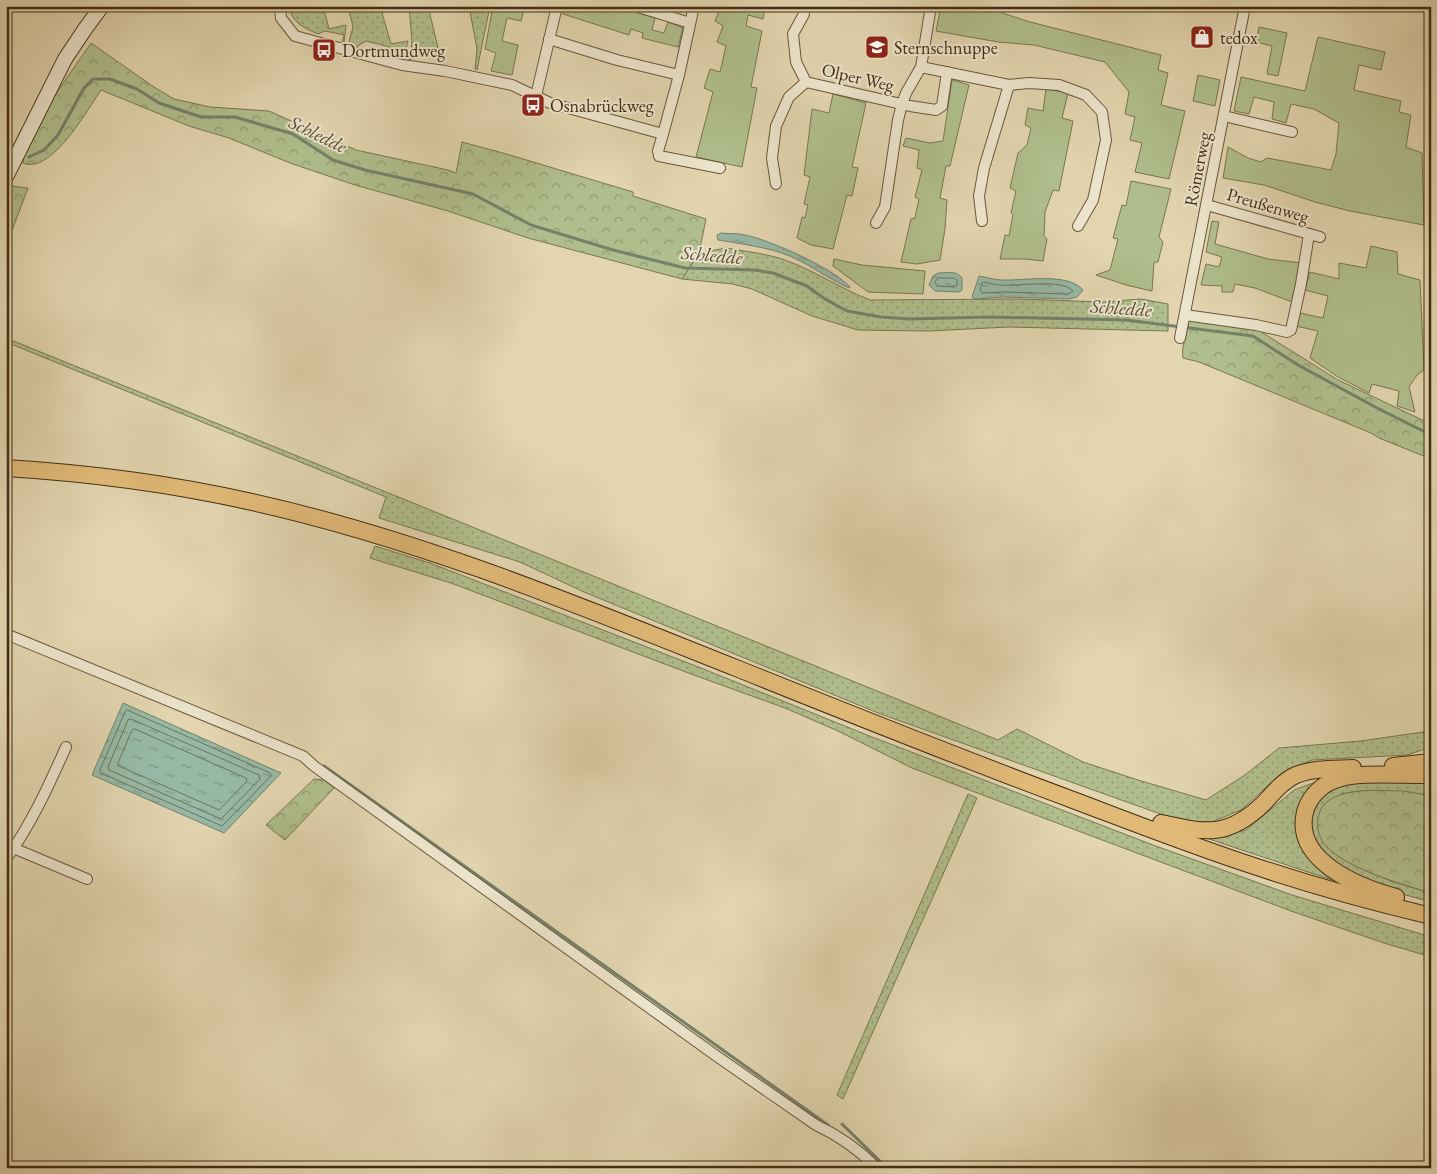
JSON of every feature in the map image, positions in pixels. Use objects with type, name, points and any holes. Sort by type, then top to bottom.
[{"type":"highway","points":[[6,468],[45,470],[202,492],[256,502],[392,540],[449,558],[599,614],[952,754],[1201,848],[1290,878],[1364,900],[1430,916]]},
{"type":"highway","points":[[1139,825],[1157,823],[1202,832],[1222,829],[1247,817],[1285,781],[1301,774],[1319,769],[1394,766],[1431,762]]},
{"type":"highway","points":[[1430,916],[1413,902],[1373,890],[1330,867],[1317,857],[1310,847],[1305,837],[1303,826],[1310,800],[1320,789],[1334,780],[1347,777],[1431,775]]},
{"type":"main road","points":[[6,177],[64,59],[102,6]]},
{"type":"street","points":[[280,6],[281,18],[295,36],[402,65],[512,84],[550,103],[663,134]]},
{"type":"street","points":[[536,96],[557,6]]},
{"type":"street","points":[[635,6],[690,23]]},
{"type":"street","points":[[694,6],[679,75],[658,151],[659,156],[720,168]]},
{"type":"street","points":[[876,223],[885,207],[902,104],[921,67],[931,6]]},
{"type":"street","name":"Römerweg","points":[[1180,338],[1245,6]]},
{"type":"street","name":"Olper Weg","points":[[804,14],[794,34],[796,62],[806,82]]},
{"type":"street","points":[[549,39],[617,60],[679,75]]},
{"type":"street","points":[[921,67],[1009,85],[1029,83],[1059,85],[1086,95],[1102,112],[1106,140],[1093,200],[1078,226]]},
{"type":"street","name":"Olper Weg","points":[[806,82],[936,110],[942,106],[947,72]]},
{"type":"street","name":"Olper Weg","points":[[776,184],[772,158],[776,126],[789,97],[806,82]]},
{"type":"street","points":[[982,221],[979,196],[984,168],[1009,85]]},
{"type":"street","points":[[1224,116],[1292,132]]},
{"type":"street","name":"Preußenweg","points":[[1207,205],[1320,237]]},
{"type":"street","points":[[1185,315],[1256,325],[1287,332],[1291,330],[1309,234]]},
{"type":"street","points":[[6,634],[303,756],[314,766],[715,1055],[816,1125],[832,1132],[859,1150],[877,1168]]},
{"type":"street","points":[[6,859],[10,847],[50,784],[66,747]]},
{"type":"street","points":[[10,847],[88,879]]},
{"type":"green space","points":[[289,6],[323,6],[329,29],[346,25],[344,43],[342,43],[344,35],[325,31],[318,34],[303,27],[292,16]]},
{"type":"green space","points":[[348,6],[384,6],[386,12],[382,13],[391,44],[408,41],[404,57],[388,54],[390,47],[366,41],[356,47],[348,45],[353,27]]},
{"type":"green space","points":[[409,6],[428,6],[440,56],[422,53],[409,60],[412,43]]},
{"type":"green space","points":[[469,6],[490,6],[477,70],[475,69],[477,49]]},
{"type":"green space","points":[[493,6],[525,6],[521,21],[507,18],[502,41],[518,45],[512,75],[491,71],[496,53],[485,49]]},
{"type":"green space","points":[[565,6],[617,6],[655,18],[652,30],[664,33],[668,22],[683,28],[678,47],[642,38],[643,33],[631,29],[629,35],[563,14]]},
{"type":"green space","points":[[721,6],[765,6],[763,19],[748,15],[746,26],[762,31],[751,87],[757,88],[742,167],[696,157],[713,92],[704,88],[710,69],[720,72],[726,46],[717,42],[723,26],[715,21]]},
{"type":"green space","points":[[941,6],[981,6],[1030,22],[1161,55],[1158,70],[1168,73],[1161,105],[1185,111],[1169,179],[1135,172],[1142,143],[1130,140],[1135,117],[1125,114],[1129,92],[1105,62],[1034,45],[998,42],[936,31]]},
{"type":"green space","points":[[1259,27],[1287,33],[1278,76],[1267,74],[1272,46],[1256,42]]},
{"type":"green space","points":[[1318,37],[1385,52],[1381,70],[1359,65],[1354,90],[1401,101],[1399,112],[1411,115],[1406,147],[1422,153],[1424,225],[1350,211],[1315,202],[1264,185],[1223,178],[1228,147],[1248,158],[1261,162],[1267,158],[1331,170],[1336,154],[1339,123],[1314,109],[1291,104],[1286,123],[1272,119],[1274,102],[1254,97],[1249,114],[1234,111],[1241,77],[1305,91]]},
{"type":"green space","points":[[91,43],[174,99],[210,107],[269,111],[356,150],[456,173],[462,142],[633,192],[633,196],[706,219],[699,253],[682,279],[528,238],[448,211],[355,185],[290,163],[229,138],[189,126],[101,90],[78,125],[57,150],[34,164],[23,163],[24,154],[48,105]]},
{"type":"green space","points":[[1198,75],[1220,80],[1215,106],[1193,101]]},
{"type":"green space","points":[[952,80],[969,85],[950,166],[946,166],[940,198],[947,200],[940,260],[917,264],[901,262],[911,219],[915,218],[919,199],[915,197],[922,170],[917,168],[919,150],[903,146],[906,138],[930,143],[943,141]]},
{"type":"green space","points":[[1046,89],[1068,93],[1062,118],[1073,121],[1059,191],[1053,190],[1045,212],[1044,236],[1047,239],[1043,261],[1000,259],[1005,235],[1009,236],[1013,215],[1011,213],[1016,191],[1010,188],[1018,153],[1027,145],[1031,128],[1025,125],[1028,108],[1043,111]]},
{"type":"green space","points":[[833,94],[866,103],[852,167],[858,168],[852,196],[847,195],[833,249],[811,245],[797,238],[802,217],[805,218],[808,205],[804,204],[810,177],[804,175],[812,109],[829,113]]},
{"type":"green space","points":[[1131,181],[1171,189],[1159,237],[1163,242],[1158,262],[1154,262],[1152,291],[1096,275],[1110,270],[1118,239],[1113,238],[1122,205],[1126,206]]},
{"type":"green space","points":[[11,186],[28,188],[6,246],[6,197]]},
{"type":"green space","points":[[1212,221],[1219,222],[1215,244],[1268,259],[1302,263],[1295,303],[1255,288],[1235,284],[1233,292],[1222,292],[1222,286],[1201,285],[1206,264],[1219,267],[1222,257],[1206,252]]},
{"type":"green space","points":[[1371,246],[1397,252],[1398,274],[1420,280],[1424,370],[1417,375],[1409,387],[1415,412],[1397,406],[1399,391],[1372,384],[1369,393],[1338,377],[1310,358],[1318,331],[1296,326],[1300,313],[1323,318],[1328,296],[1305,290],[1310,272],[1339,279],[1339,263],[1366,268]]},
{"type":"green space","points":[[726,248],[766,255],[791,262],[870,300],[1018,299],[1102,302],[1141,299],[1168,304],[1168,331],[1009,327],[929,331],[858,330],[812,316],[752,289],[733,284],[682,279],[699,253]]},
{"type":"green space","points":[[834,259],[862,265],[925,271],[923,294],[868,292],[833,266]]},
{"type":"green space","points":[[1189,320],[1255,328],[1338,380],[1431,424],[1431,459],[1199,362],[1183,358],[1183,344]]},
{"type":"green space","points":[[6,338],[998,740],[1017,729],[1083,762],[1206,800],[1245,775],[1279,748],[1361,741],[1430,731],[1431,729],[1431,747],[1407,755],[1312,760],[1282,773],[1241,810],[1212,822],[1180,821],[878,713],[584,592],[520,562],[379,518],[386,497],[6,342]]},
{"type":"green space","points":[[375,546],[430,563],[1153,845],[1292,895],[1431,937],[1431,957],[1291,911],[912,768],[838,731],[785,708],[451,583],[370,558]]},
{"type":"green space","points":[[314,779],[324,780],[334,788],[285,840],[266,825]]},
{"type":"green space","points":[[1324,779],[1302,799],[1295,823],[1299,842],[1314,865],[1344,884],[1209,839],[1246,830],[1294,790]]},
{"type":"green space","points":[[1351,782],[1431,782],[1431,796],[1386,791],[1341,794],[1358,866],[1390,881],[1431,893],[1431,902],[1388,890],[1332,863],[1311,840],[1309,813],[1325,791]]},
{"type":"green space","points":[[1404,791],[1431,796],[1431,893],[1376,875],[1348,862],[1327,847],[1319,834],[1318,819],[1322,808],[1330,800],[1353,792]]},
{"type":"green space","points":[[968,794],[977,798],[843,1099],[837,1095]]},
{"type":"water","points":[[721,233],[745,235],[785,249],[830,272],[850,287],[790,256],[754,246],[718,240],[717,235]]},
{"type":"water","points":[[951,272],[960,275],[962,278],[962,290],[959,292],[935,291],[929,285],[933,276],[938,273]]},
{"type":"water","points":[[979,276],[996,280],[1056,279],[1076,284],[1083,290],[1077,297],[1069,299],[1004,297],[976,299],[972,297]]},
{"type":"water","points":[[123,703],[281,773],[224,833],[92,775]]},
{"type":"waterway","name":"Schledde","points":[[29,157],[44,150],[58,135],[84,88],[93,79],[110,79],[137,89],[159,103],[201,117],[235,117],[293,134],[333,160],[365,170],[473,194],[531,225],[613,250],[685,268],[754,270],[773,273],[807,286],[847,311],[881,317],[910,319],[988,317],[1126,320],[1253,336],[1298,365],[1431,435]]},
{"type":"waterway","points":[[324,766],[828,1125]]},
{"type":"waterway","points":[[842,1124],[887,1168]]},
{"type":"place","name":"tedox","points":[[1202,37]]},
{"type":"place","name":"Sternschnuppe","points":[[877,47]]},
{"type":"place","name":"Dortmundweg","points":[[324,50]]},
{"type":"place","name":"Osnabrückweg","points":[[533,105]]}]
